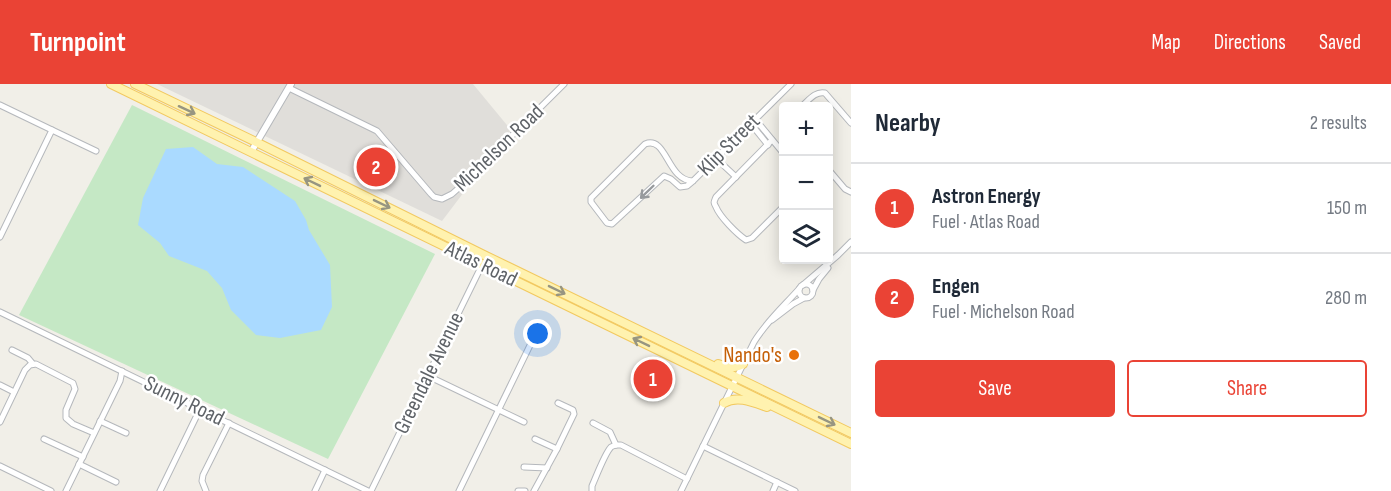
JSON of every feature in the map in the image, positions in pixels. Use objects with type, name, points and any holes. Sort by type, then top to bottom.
[{"type":"main road","name":"Atlas Road","points":[[111,84],[251,152],[695,357],[734,382],[851,444]]},
{"type":"main road","name":"Atlas Road","points":[[135,84],[256,142],[484,260],[734,382],[851,433]]},
{"type":"main road","points":[[695,357],[730,368],[743,364]]},
{"type":"main road","points":[[723,402],[736,398],[791,413]]},
{"type":"street","name":"Michelson Road","points":[[290,86],[376,131],[431,194],[442,199],[461,186],[564,84]]},
{"type":"street","name":"Klip Street","points":[[693,182],[791,84]]},
{"type":"street","points":[[251,152],[290,86]]},
{"type":"street","points":[[806,102],[816,93],[828,94],[851,123]]},
{"type":"street","points":[[0,105],[96,151]]},
{"type":"street","points":[[753,122],[779,151]]},
{"type":"street","points":[[0,237],[52,130]]},
{"type":"street","points":[[652,141],[657,143],[674,170],[682,178],[693,182],[682,187],[668,177],[662,177],[612,224],[607,223],[591,202],[591,198],[645,144],[652,141]]},
{"type":"street","points":[[770,143],[716,197],[714,204],[726,221],[744,239],[752,238],[779,210]]},
{"type":"street","points":[[721,163],[736,177]]},
{"type":"street","points":[[833,175],[845,189],[851,192]]},
{"type":"street","points":[[681,491],[723,402],[759,334],[801,287],[851,242]]},
{"type":"street","points":[[771,321],[793,304],[811,296],[819,279],[838,255]]},
{"type":"street","name":"Greendale Avenue","points":[[370,491],[484,260]]},
{"type":"street","points":[[801,287],[810,285],[813,290]]},
{"type":"street","points":[[801,287],[799,294],[804,298]]},
{"type":"street","name":"Sunny Road","points":[[0,312],[370,491]]},
{"type":"street","points":[[459,491],[536,333]]},
{"type":"street","points":[[12,350],[28,358],[33,364]]},
{"type":"street","points":[[0,422],[25,370],[33,364],[40,365],[73,383],[75,389],[66,410],[66,418],[70,423],[94,433]]},
{"type":"street","points":[[66,491],[125,373]]},
{"type":"street","points":[[428,376],[524,422]]},
{"type":"street","points":[[0,386],[14,392]]},
{"type":"street","points":[[534,491],[574,413],[573,410],[558,403]]},
{"type":"street","points":[[160,491],[200,410]]},
{"type":"street","points":[[100,421],[126,433]]},
{"type":"street","points":[[206,491],[202,481],[203,475],[229,423]]},
{"type":"street","points":[[592,423],[610,432],[616,445]]},
{"type":"street","points":[[44,439],[83,457]]},
{"type":"street","points":[[535,439],[557,449]]},
{"type":"street","points":[[592,491],[592,486],[607,453],[611,447],[616,445],[621,445],[687,479]]},
{"type":"street","points":[[703,446],[795,491]]},
{"type":"street","points":[[80,464],[116,482]]},
{"type":"street","points":[[0,466],[51,491]]},
{"type":"street","points":[[524,467],[547,468]]},
{"type":"street","points":[[315,491],[325,470]]},
{"type":"street","points":[[773,491],[777,482]]},
{"type":"street","points":[[518,491],[525,491]]},
{"type":"shaded area","points":[[157,84],[473,84],[511,130],[442,221]]},
{"type":"green space","points":[[132,105],[435,254],[328,459],[19,315]]},
{"type":"water","points":[[193,147],[217,164],[243,167],[295,201],[330,265],[332,307],[321,330],[280,338],[256,335],[231,310],[222,288],[207,271],[169,256],[160,243],[138,225],[143,198],[166,149]]},
{"type":"place","name":"Engen","points":[[376,167]]},
{"type":"place","name":"Nando's","points":[[794,355]]},
{"type":"place","name":"Astron Energy","points":[[653,379]]}]
